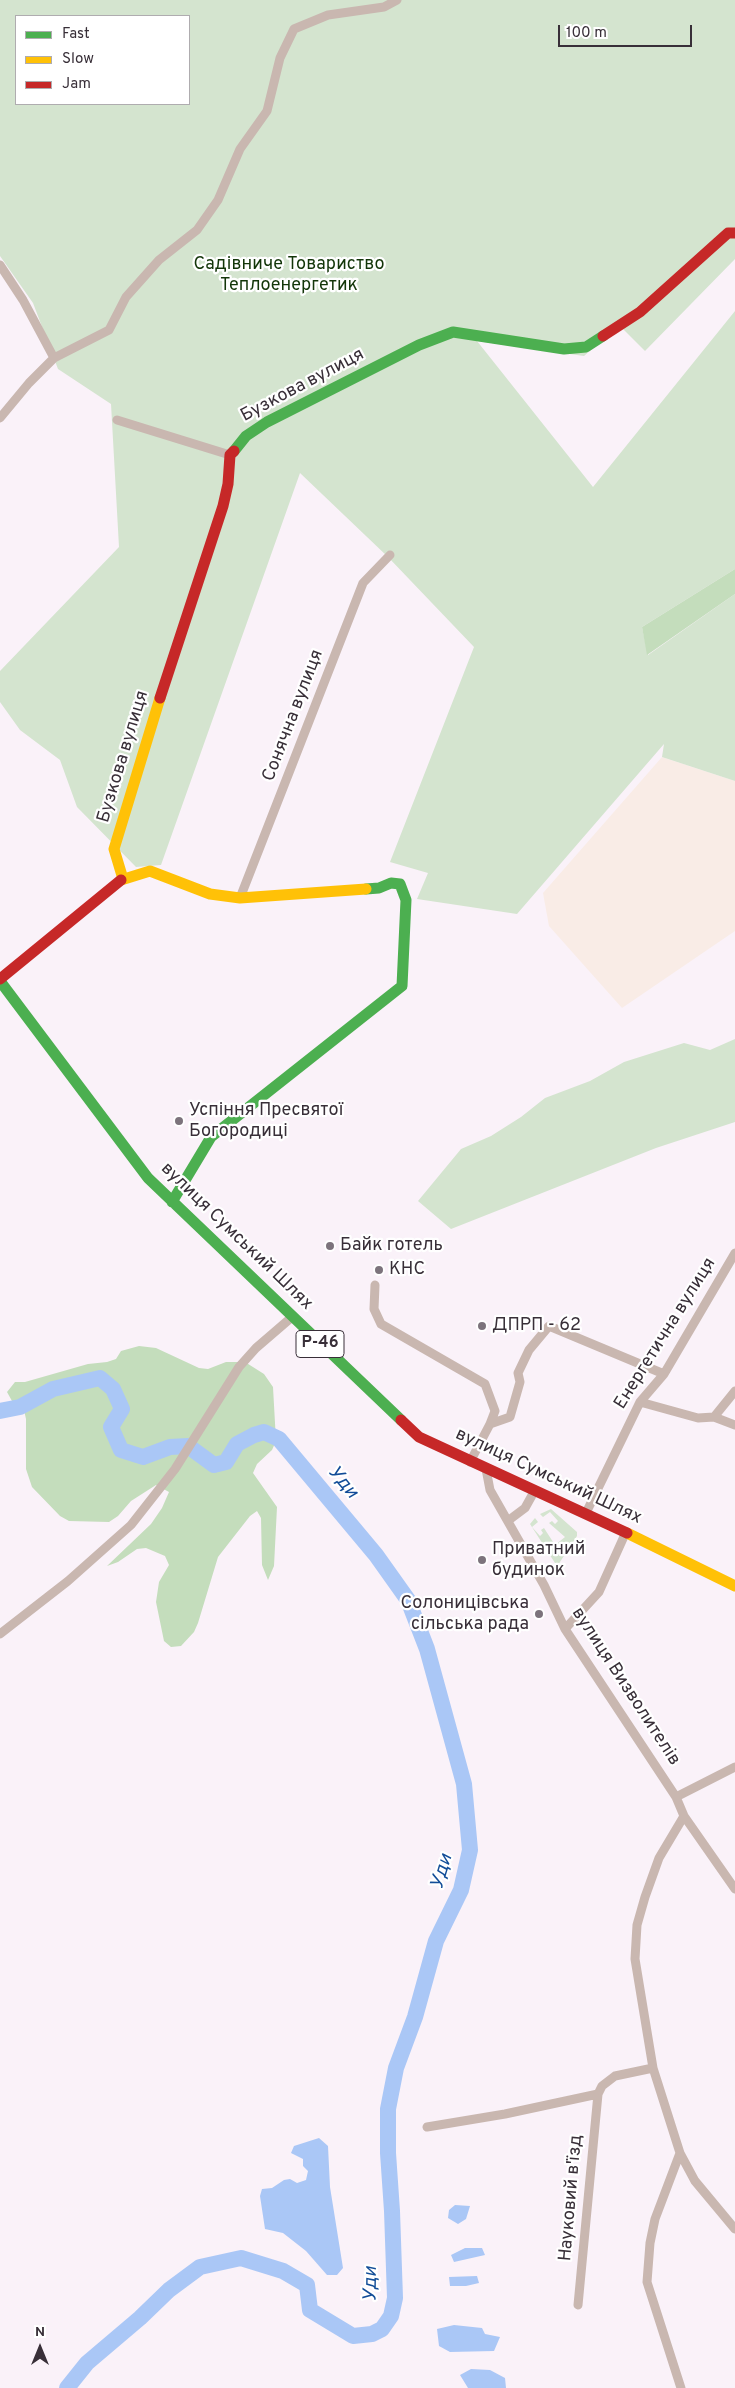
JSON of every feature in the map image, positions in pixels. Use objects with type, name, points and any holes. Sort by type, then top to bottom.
[{"type":"street","points":[[0,418],[28,383],[54,358],[109,330],[126,297],[159,260],[196,230],[218,200],[240,149],[267,111],[280,58],[294,29],[328,16],[384,7],[396,0]]},
{"type":"street","name":"Бузкова вулиця","points":[[123,879],[114,849],[155,712],[223,506],[228,484],[230,455],[246,436],[267,422],[418,345],[453,332],[564,348],[586,347],[640,312],[728,233],[735,233]]},
{"type":"street","points":[[0,265],[23,300],[54,358]]},
{"type":"street","points":[[116,420],[230,455]]},
{"type":"street","name":"Сонячна вулиця","points":[[240,898],[363,583],[390,555]]},
{"type":"street","points":[[0,980],[123,879],[150,871],[210,894],[240,898],[379,888],[391,883],[400,884],[406,900],[402,986],[211,1137],[172,1202]]},
{"type":"street","name":"вулиця Сумський Шлях","points":[[0,980],[148,1178],[419,1437],[626,1532],[735,1586]]},
{"type":"street","name":"Енергетична вулиця","points":[[586,1514],[640,1402],[664,1374],[735,1253]]},
{"type":"street","points":[[374,1285],[374,1309],[381,1324],[485,1384],[495,1411],[470,1462]]},
{"type":"street","points":[[0,1634],[68,1581],[131,1525],[174,1469],[210,1416],[245,1358],[292,1316]]},
{"type":"street","points":[[490,1424],[510,1417],[520,1382],[518,1373],[529,1350],[549,1326],[664,1374]]},
{"type":"street","points":[[714,1417],[735,1390]]},
{"type":"street","points":[[640,1402],[698,1418],[714,1417],[735,1424]]},
{"type":"street","name":"вулиця Визволителів","points":[[486,1469],[490,1490],[509,1520],[565,1629],[676,1797],[684,1816],[735,1889]]},
{"type":"street","points":[[509,1520],[525,1508],[536,1490]]},
{"type":"street","points":[[565,1629],[599,1592],[626,1532]]},
{"type":"street","points":[[676,1797],[735,1767]]},
{"type":"street","points":[[684,1816],[659,1858],[644,1898],[638,1925],[634,1959],[653,2068],[680,2153],[695,2181],[735,2229]]},
{"type":"street","points":[[427,2127],[514,2112],[598,2094],[602,2086],[615,2076],[653,2068]]},
{"type":"street","name":"Науковий в'їзд","points":[[578,2305],[598,2094]]},
{"type":"street","points":[[680,2153],[655,2219],[650,2243],[647,2282],[681,2388]]},
{"type":"shaded area","points":[[662,757],[735,781],[735,931],[622,1008],[549,926],[543,893]]},
{"type":"green space","name":"Садівниче Товариство Теплоенергетик","points":[[0,0],[735,0],[735,259],[645,351],[619,325],[584,356],[477,341],[593,487],[735,311],[735,569],[642,627],[648,655],[735,594],[735,781],[662,757],[664,744],[517,914],[417,899],[428,873],[390,862],[474,647],[388,557],[300,473],[161,865],[136,867],[77,807],[60,760],[20,730],[0,702],[0,671],[119,547],[111,404],[58,369],[33,303],[0,256]]},
{"type":"green space","points":[[735,569],[735,594],[647,655],[642,627]]},
{"type":"green space","points":[[735,1039],[735,1122],[656,1148],[451,1229],[418,1201],[461,1149],[491,1136],[521,1117],[545,1098],[590,1081],[624,1062],[684,1043],[710,1050]]},
{"type":"green space","points":[[139,1346],[156,1348],[199,1368],[208,1369],[226,1362],[245,1362],[264,1374],[273,1387],[276,1441],[272,1450],[257,1464],[253,1473],[277,1507],[274,1566],[268,1580],[262,1565],[261,1518],[257,1511],[250,1516],[218,1557],[198,1623],[194,1632],[181,1646],[171,1647],[164,1641],[156,1602],[159,1582],[169,1565],[165,1556],[146,1548],[137,1549],[118,1562],[107,1566],[151,1524],[162,1508],[169,1492],[156,1485],[131,1501],[118,1516],[109,1522],[69,1521],[60,1516],[32,1487],[26,1469],[26,1419],[24,1410],[12,1401],[7,1392],[15,1382],[25,1382],[88,1364],[107,1362],[116,1359],[121,1351]]},
{"type":"green space","points":[[551,1509],[577,1532],[577,1536],[558,1565],[555,1563],[530,1524],[535,1518],[538,1522],[532,1527],[540,1536],[543,1533],[541,1530],[544,1528],[555,1545],[565,1537],[549,1523],[552,1521],[555,1524],[558,1521],[550,1512],[543,1517],[540,1514]]},
{"type":"water","points":[[319,2138],[328,2146],[330,2187],[343,2268],[337,2275],[327,2275],[306,2251],[283,2233],[265,2229],[260,2196],[262,2189],[272,2188],[284,2180],[290,2179],[297,2183],[306,2180],[308,2171],[303,2166],[303,2159],[291,2153],[294,2146]]},
{"type":"water","points":[[455,2205],[470,2206],[466,2219],[458,2224],[448,2218],[449,2210]]},
{"type":"water","points":[[465,2248],[482,2248],[485,2255],[454,2262],[451,2255]]},
{"type":"water","points":[[477,2276],[479,2283],[466,2286],[450,2286],[449,2277]]},
{"type":"water","points":[[454,2325],[482,2328],[485,2334],[500,2337],[494,2351],[450,2352],[439,2346],[437,2329]]},
{"type":"water","points":[[471,2369],[490,2370],[505,2378],[506,2388],[468,2388],[460,2375]]},
{"type":"waterway","name":"Уди","points":[[0,1411],[20,1407],[53,1389],[100,1378],[113,1389],[122,1409],[111,1427],[121,1450],[143,1457],[170,1447],[188,1446],[214,1465],[226,1462],[237,1444],[254,1435],[264,1432],[279,1439],[376,1555],[408,1600],[427,1649],[464,1784],[470,1850],[461,1890],[436,1941],[415,2017],[396,2068],[388,2109],[388,2153],[395,2298],[391,2316],[382,2329],[372,2334],[353,2336],[310,2310],[307,2285],[283,2271],[241,2258],[200,2267],[169,2290],[140,2318],[87,2363],[67,2388]]},
{"type":"traffic: fast","points":[[234,451],[246,436],[267,422],[419,345],[453,332],[564,349],[586,347],[603,336]]},
{"type":"traffic: fast","points":[[172,1202],[211,1137],[402,986],[406,900],[400,884],[391,883],[379,888],[366,889]]},
{"type":"traffic: fast","points":[[0,981],[148,1178],[401,1420]]},
{"type":"traffic: slow","points":[[123,879],[114,849],[160,698]]},
{"type":"traffic: slow","points":[[121,880],[150,871],[210,894],[240,898],[366,889]]},
{"type":"traffic: slow","points":[[627,1533],[735,1586]]},
{"type":"traffic: jam","points":[[603,336],[640,312],[728,233],[735,233]]},
{"type":"traffic: jam","points":[[160,698],[223,506],[228,484],[230,455],[234,451]]},
{"type":"traffic: jam","points":[[0,979],[121,880]]},
{"type":"traffic: jam","points":[[401,1420],[419,1437],[627,1533]]},
{"type":"place","name":"Успіння Пресвятої Богородиці","points":[[179,1121]]},
{"type":"place","name":"Байк готель","points":[[330,1246]]},
{"type":"place","name":"КНС","points":[[379,1270]]},
{"type":"place","name":"ДПРП - 62","points":[[482,1326]]},
{"type":"place","name":"Приватний будинок","points":[[482,1560]]},
{"type":"place","name":"Солоницівська сільська рада","points":[[539,1614]]}]
